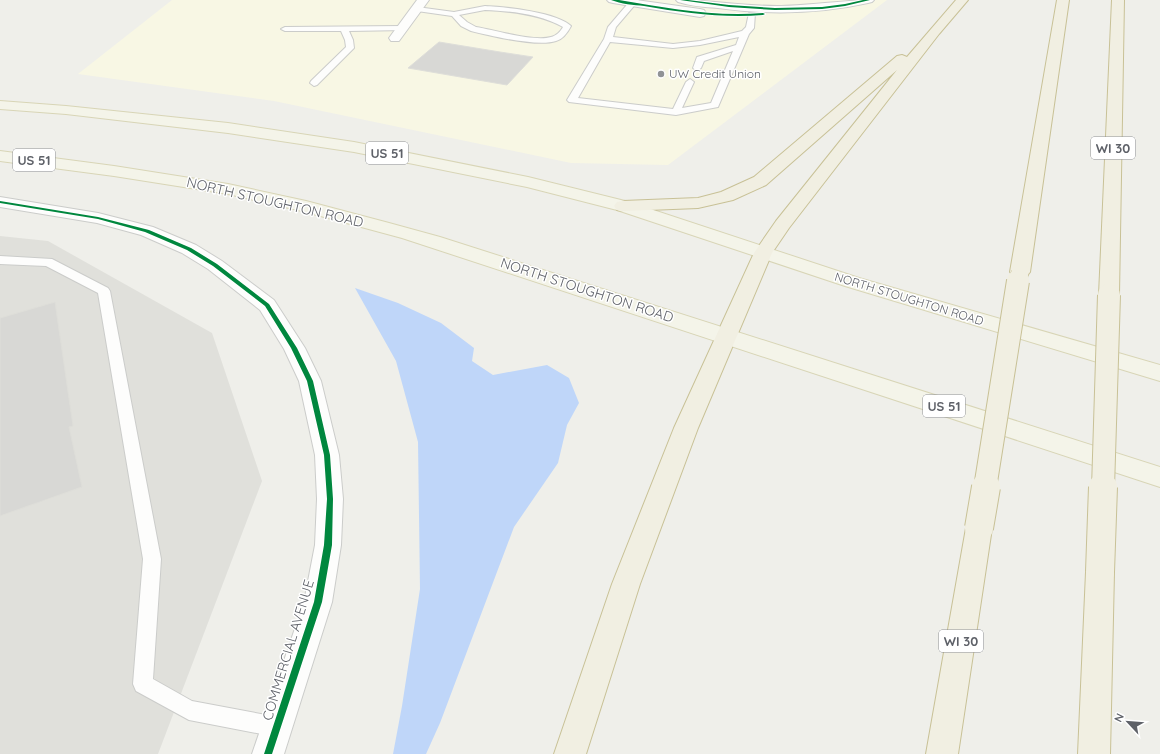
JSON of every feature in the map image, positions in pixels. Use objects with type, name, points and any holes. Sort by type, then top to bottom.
[{"type":"highway","points":[[570,754],[626,584],[686,428],[764,253],[782,225],[935,31],[962,0]]},
{"type":"highway","name":"WI 30","points":[[942,754],[1063,0]]},
{"type":"highway","name":"WI 30","points":[[1094,754],[1118,0]]},
{"type":"highway","points":[[623,206],[698,203],[727,196],[760,181],[878,78],[935,31]]},
{"type":"main road","name":"NORTH STOUGHTON ROAD","points":[[0,105],[66,110],[228,128],[354,147],[528,182],[623,206],[859,285],[1160,373]]},
{"type":"main road","name":"NORTH STOUGHTON ROAD","points":[[0,156],[68,164],[228,189],[316,209],[434,241],[1160,476]]},
{"type":"street","points":[[613,0],[696,12],[752,15],[832,6],[868,0]]},
{"type":"street","points":[[682,0],[734,7],[789,10]]},
{"type":"street","points":[[399,33],[420,4]]},
{"type":"street","name":"COMMERCIAL AVENUE","points":[[0,202],[98,218],[147,231],[190,249],[215,264],[267,305],[294,348],[310,381],[327,455],[330,499],[328,545],[318,602],[268,754]]},
{"type":"lane","points":[[634,2],[612,27],[608,39],[572,100],[676,112],[715,105],[745,33],[750,28],[752,15]]},
{"type":"lane","points":[[420,4],[454,14],[484,8],[544,16],[560,21],[566,26],[564,32],[555,39],[539,41],[474,29],[464,24],[454,14]]},
{"type":"lane","points":[[285,29],[344,29],[399,33]]},
{"type":"lane","points":[[314,83],[350,48],[349,40],[344,29]]},
{"type":"lane","points":[[608,39],[680,46],[745,33]]},
{"type":"lane","points":[[697,68],[700,59],[740,46]]},
{"type":"lane","points":[[676,112],[690,82]]},
{"type":"lane","points":[[0,260],[48,262],[104,291],[152,559],[143,684],[189,710],[277,727]]},
{"type":"shaded area","points":[[172,0],[887,0],[668,165],[571,163],[274,101],[78,74]]},
{"type":"shaded area","points":[[0,236],[48,241],[212,333],[262,481],[158,754],[0,754]]},
{"type":"water","points":[[355,288],[398,303],[441,323],[474,348],[472,361],[493,375],[547,365],[569,378],[579,403],[567,425],[558,463],[514,527],[440,723],[426,754],[393,754],[420,589],[418,442],[396,361]]},
{"type":"building","points":[[439,42],[533,57],[507,85],[408,68]]},
{"type":"building","points":[[55,302],[73,426],[69,427],[82,487],[0,516],[0,318]]},
{"type":"cycle path","points":[[613,0],[669,10],[707,14],[763,14]]},
{"type":"cycle path","points":[[682,0],[729,6],[775,9],[822,8],[868,0]]},
{"type":"cycle path","points":[[0,202],[98,218],[147,231],[189,249],[215,265],[267,305],[294,348],[310,381],[327,455],[330,499],[328,545],[318,602],[268,754]]},
{"type":"place","name":"UW Credit Union","points":[[661,74]]}]
